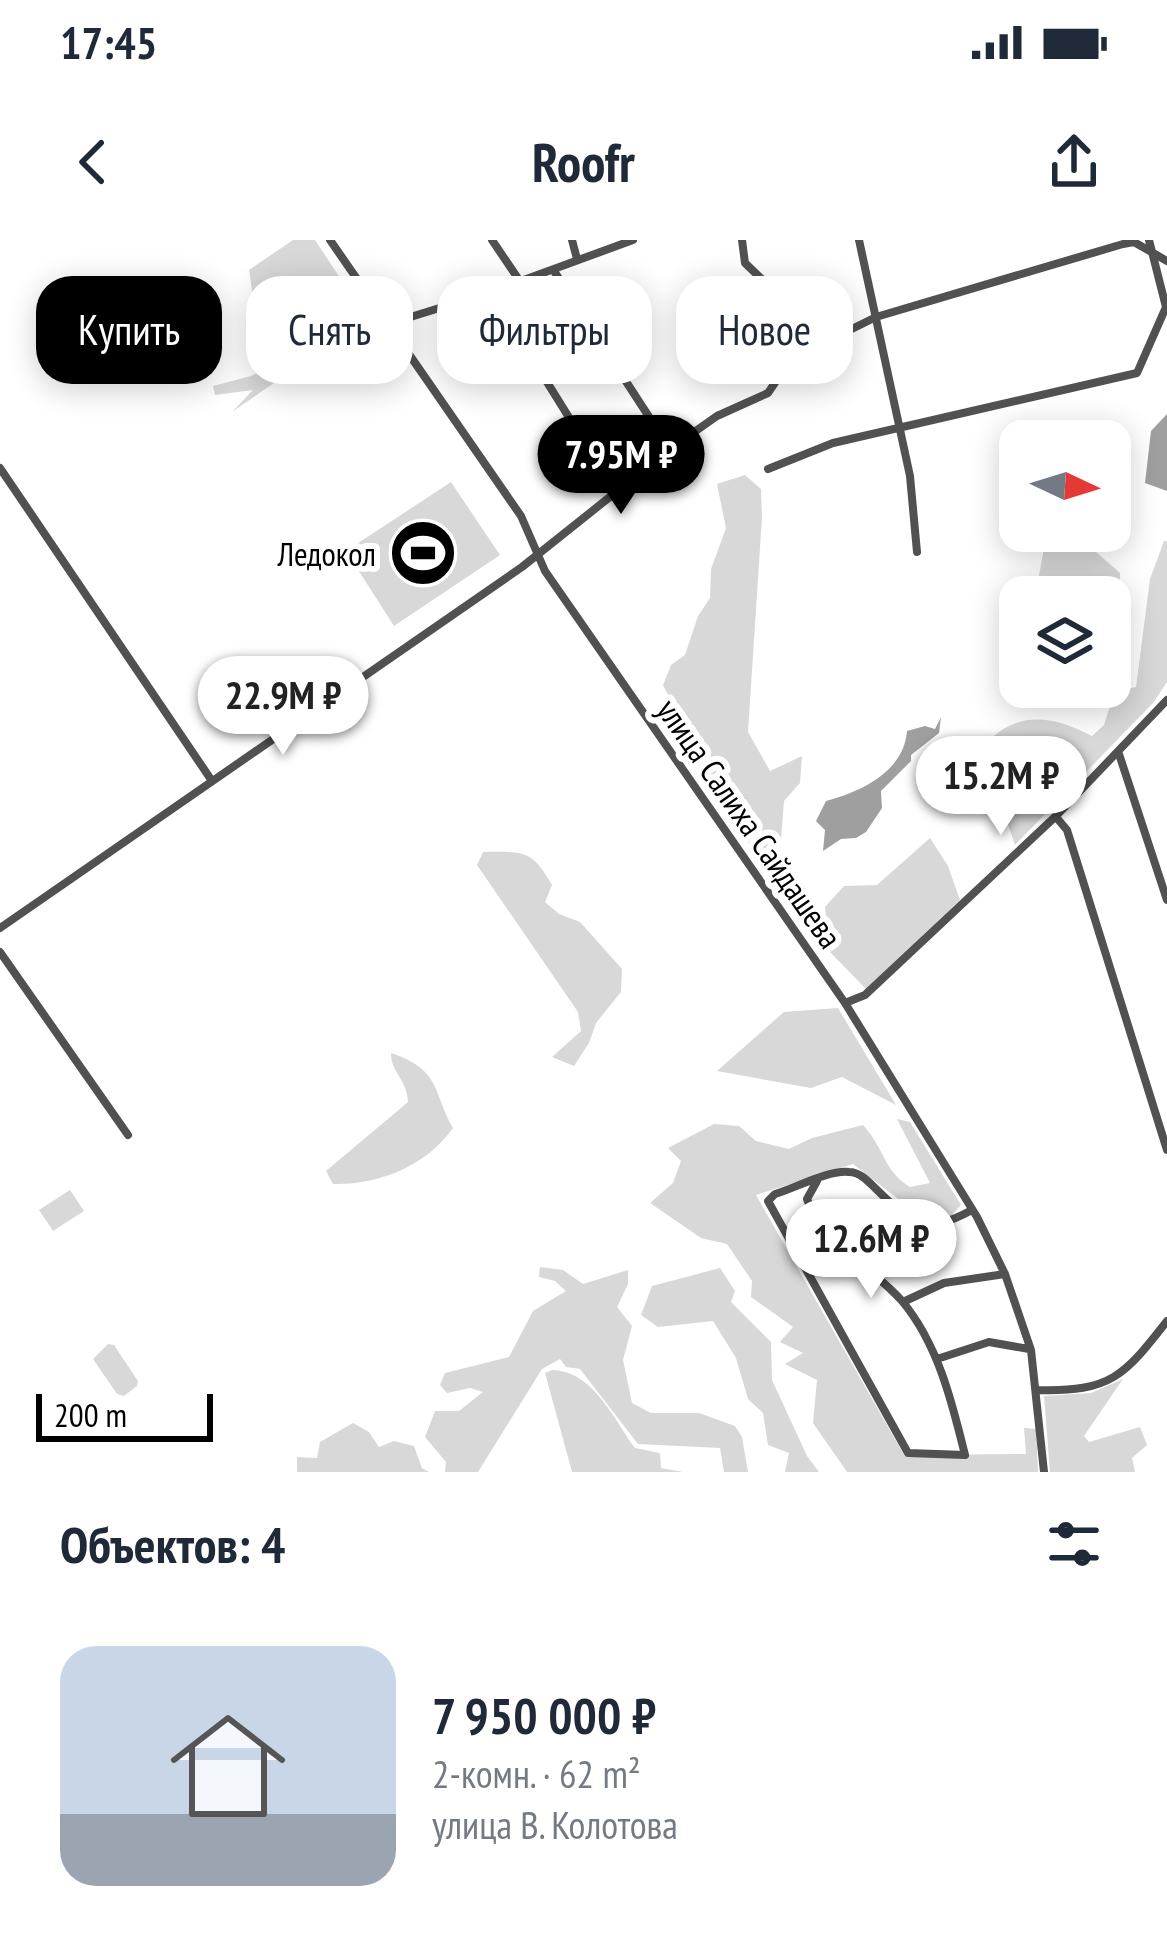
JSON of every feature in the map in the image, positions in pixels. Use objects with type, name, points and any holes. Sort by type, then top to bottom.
[{"type":"street","name":"улица Салиха Сайдашева","points":[[330,240],[355,276]]},
{"type":"street","points":[[492,240],[516,276]]},
{"type":"street","points":[[572,240],[577,259]]},
{"type":"street","points":[[535,276],[633,240]]},
{"type":"street","points":[[742,240],[745,263],[759,276]]},
{"type":"street","points":[[859,240],[910,476],[917,552]]},
{"type":"street","points":[[853,328],[876,317],[1123,244],[1151,245],[1167,261]]},
{"type":"street","points":[[768,469],[833,443],[1137,373],[1166,309],[1151,245]]},
{"type":"street","points":[[554,271],[670,449]]},
{"type":"street","name":"улица Салиха Сайдашева","points":[[413,360],[521,516],[545,571],[845,1004],[972,1210],[1005,1274],[1031,1350],[1045,1472]]},
{"type":"street","points":[[548,384],[616,494]]},
{"type":"street","points":[[0,928],[540,554],[670,449],[717,416],[768,393],[774,384]]},
{"type":"street","points":[[0,468],[212,781]]},
{"type":"street","points":[[845,1004],[865,995],[1056,816],[1167,700]]},
{"type":"street","points":[[1119,754],[1167,900]]},
{"type":"street","points":[[1056,816],[1066,830],[1167,1150]]},
{"type":"street","points":[[0,952],[128,1135]]},
{"type":"street","points":[[817,1181],[808,1199],[817,1219],[903,1302],[937,1359],[965,1455],[908,1453],[768,1207],[769,1198],[775,1194],[817,1181],[850,1172],[907,1217],[928,1226],[943,1225],[972,1210]]},
{"type":"street","points":[[903,1302],[944,1283],[1005,1274]]},
{"type":"street","points":[[1038,1390],[1091,1388],[1128,1371],[1167,1321]]},
{"type":"street","points":[[937,1359],[989,1342],[1031,1350]]},
{"type":"shaded area","points":[[293,240],[315,240],[339,276],[250,276],[249,270]]},
{"type":"shaded area","points":[[246,377],[246,384],[273,384],[232,412],[253,390],[215,395],[213,386]]},
{"type":"shaded area","points":[[1167,414],[1167,491],[1145,483],[1151,431]]},
{"type":"shaded area","points":[[745,475],[761,489],[762,517],[748,732],[770,771],[802,756],[800,783],[784,801],[780,852],[810,936],[741,833],[747,800],[716,792],[663,685],[671,665],[685,655],[698,616],[710,598],[711,569],[726,528],[717,484]]},
{"type":"shaded area","name":"Ледокол","points":[[451,482],[500,555],[394,626],[346,551]]},
{"type":"shaded area","points":[[1167,541],[1167,682],[1153,703],[1015,845],[982,748],[1007,727],[1021,722],[1048,720],[1092,736],[1104,725],[1109,708],[1131,708],[1150,579]]},
{"type":"shaded area","points":[[1043,552],[1096,552],[1120,573],[1120,576],[1039,576]]},
{"type":"shaded area","points":[[941,717],[939,733],[911,755],[911,761],[881,791],[882,808],[866,832],[841,839],[823,851],[825,830],[816,821],[826,801],[878,778],[898,758],[907,731],[925,726],[935,729]]},
{"type":"shaded area","points":[[930,838],[948,866],[960,900],[866,989],[828,950],[825,907],[844,886],[877,885]]},
{"type":"shaded area","points":[[483,852],[531,858],[552,885],[545,902],[580,922],[622,969],[621,992],[596,1023],[574,1066],[552,1057],[581,1031],[578,1012],[477,865]]},
{"type":"shaded area","points":[[838,1008],[896,1105],[842,1077],[811,1088],[717,1071],[784,1012]]},
{"type":"shaded area","points":[[391,1053],[427,1074],[453,1128],[429,1153],[400,1171],[333,1184],[326,1171],[408,1102]]},
{"type":"shaded area","points":[[897,1119],[910,1122],[961,1205],[949,1218],[924,1219],[853,1164],[756,1195],[904,1455],[1026,1454],[1024,1428],[1036,1429],[1038,1472],[847,1472],[813,1423],[817,1380],[785,1364],[803,1353],[780,1342],[793,1327],[751,1297],[752,1281],[727,1244],[701,1238],[650,1203],[673,1183],[681,1161],[668,1148],[714,1124],[739,1126],[756,1141],[789,1149],[863,1125],[901,1180],[910,1187],[930,1183]]},
{"type":"shaded area","points":[[70,1190],[84,1211],[53,1231],[39,1210]]},
{"type":"shaded area","points":[[540,1267],[563,1270],[583,1284],[628,1270],[628,1284],[617,1307],[632,1326],[623,1360],[632,1403],[651,1413],[699,1413],[735,1426],[742,1437],[748,1472],[724,1472],[720,1448],[638,1444],[580,1369],[566,1367],[560,1359],[542,1369],[478,1472],[445,1472],[446,1462],[425,1437],[435,1411],[459,1411],[483,1392],[470,1388],[447,1393],[440,1385],[445,1373],[509,1357],[533,1311],[566,1291],[555,1281],[539,1277]]},
{"type":"shaded area","points":[[720,1268],[735,1291],[731,1302],[771,1342],[772,1380],[819,1472],[785,1472],[789,1453],[768,1445],[763,1413],[748,1399],[736,1358],[713,1321],[658,1327],[641,1315],[652,1286]]},
{"type":"shaded area","points":[[108,1344],[114,1345],[138,1381],[124,1396],[117,1394],[93,1359]]},
{"type":"shaded area","points":[[566,1372],[590,1387],[635,1448],[660,1453],[661,1468],[683,1472],[572,1472],[545,1373]]},
{"type":"shaded area","points":[[1123,1379],[1084,1436],[1089,1442],[1140,1427],[1147,1445],[1132,1458],[1135,1472],[1050,1472],[1044,1396],[1091,1393]]},
{"type":"shaded area","points":[[353,1423],[369,1432],[379,1447],[394,1441],[414,1446],[422,1468],[429,1472],[297,1472],[297,1457],[317,1458],[320,1442]]},
{"type":"place","name":"Ледокол","points":[[423,553]]}]
